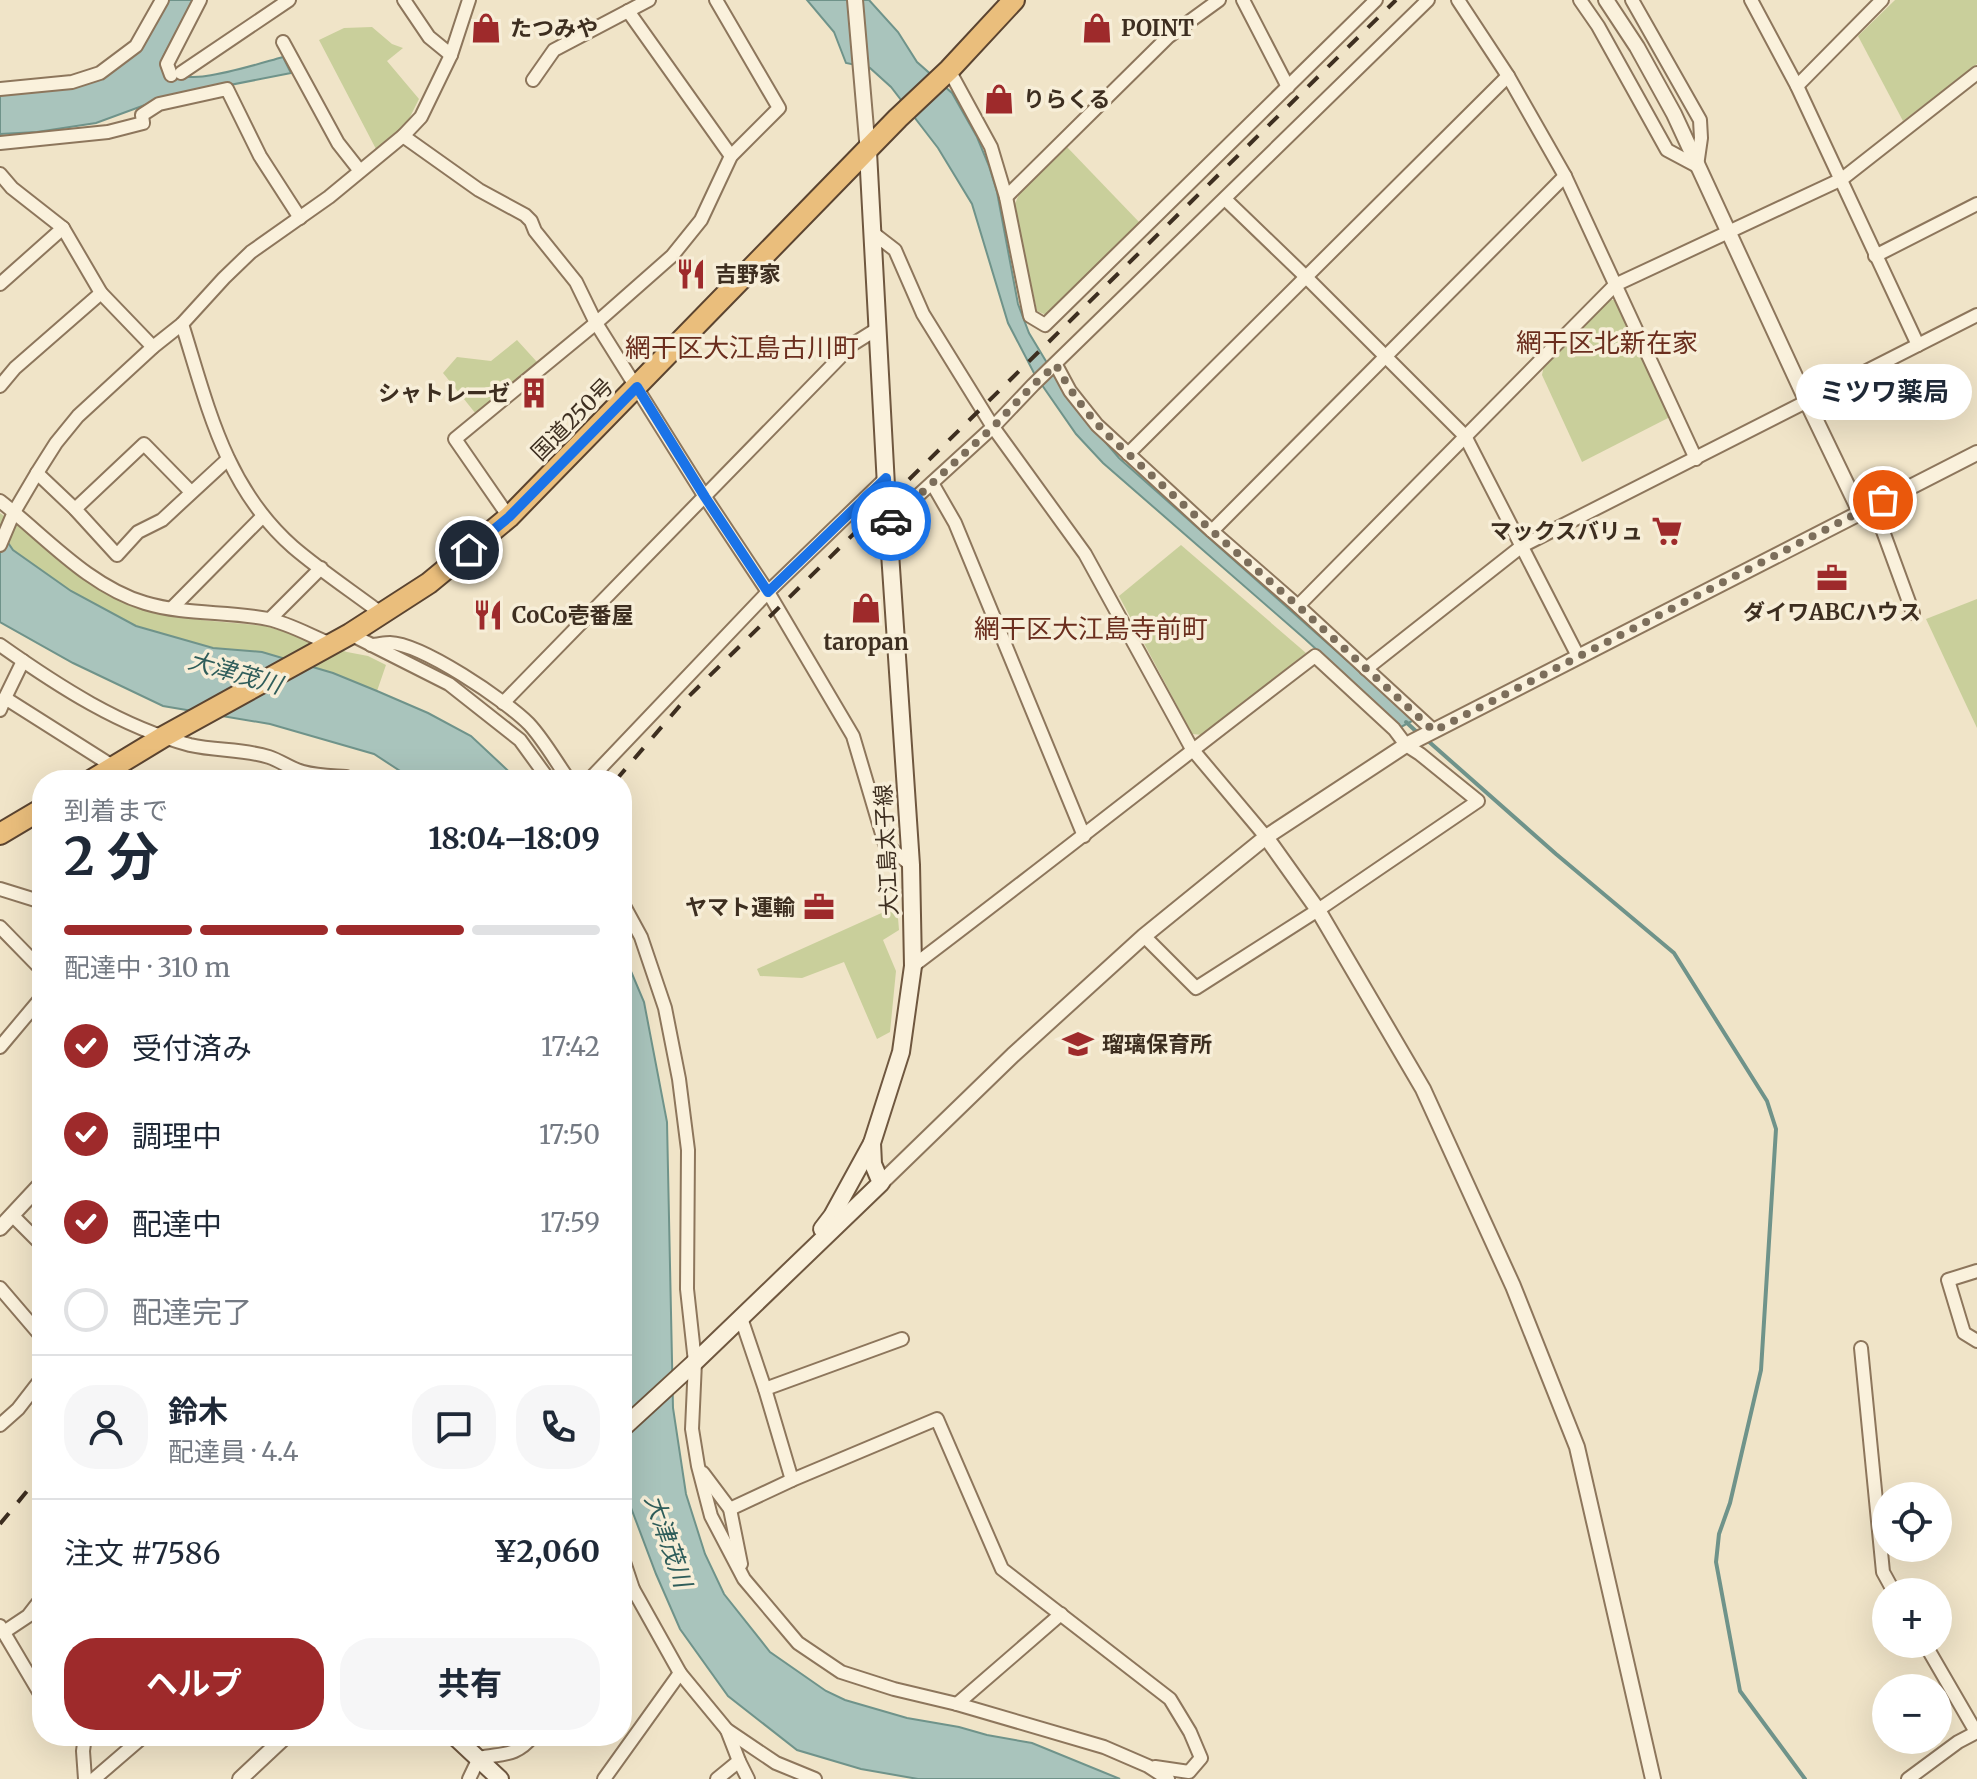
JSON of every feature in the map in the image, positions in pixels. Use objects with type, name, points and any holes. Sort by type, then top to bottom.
[{"type":"highway","name":"国道250号","points":[[109,770],[382,614],[429,583],[509,517],[898,118],[949,70],[1014,0]]},
{"type":"highway","points":[[0,834],[32,815]]},
{"type":"main road","name":"大江島太子線","points":[[868,152],[911,865],[913,966],[901,1052],[872,1143],[873,1164],[881,1183]]},
{"type":"main road","points":[[803,1257],[832,1216],[872,1143]]},
{"type":"main road","points":[[632,1420],[881,1183]]},
{"type":"main road","points":[[468,1746],[500,1779]]},
{"type":"street","points":[[0,89],[72,82],[100,73],[136,46],[162,0]]},
{"type":"street","points":[[200,0],[167,64],[176,74],[289,0]]},
{"type":"street","points":[[404,0],[429,37],[451,55]]},
{"type":"street","points":[[0,545],[14,512],[37,473],[78,416],[182,324],[251,252],[329,197],[403,136],[421,117],[451,55],[469,0]]},
{"type":"street","points":[[533,80],[554,50],[649,0]]},
{"type":"street","points":[[509,517],[455,439],[672,256],[701,220],[731,156],[779,108],[716,0]]},
{"type":"street","points":[[855,0],[868,152]]},
{"type":"street","points":[[1006,197],[1168,37],[1219,0]]},
{"type":"street","points":[[1243,0],[1288,87]]},
{"type":"street","points":[[949,70],[991,147],[1006,197],[1030,316],[1045,325],[1376,0]]},
{"type":"street","points":[[888,523],[993,427],[1428,0]]},
{"type":"street","points":[[1458,0],[1508,76],[1565,176],[1696,459]]},
{"type":"street","points":[[1580,0],[1598,26],[1667,150],[1697,166]]},
{"type":"street","points":[[1606,0],[1637,47],[1674,114],[1860,512],[1880,523],[1913,613]]},
{"type":"street","points":[[1632,0],[1700,120],[1697,166]]},
{"type":"street","points":[[1751,0],[1797,86],[1918,345]]},
{"type":"street","points":[[1797,86],[1882,0]]},
{"type":"street","points":[[628,11],[731,156]]},
{"type":"street","points":[[283,42],[338,143],[360,171]]},
{"type":"street","points":[[1298,606],[1615,285],[1842,179],[1977,73]]},
{"type":"street","points":[[1128,454],[1508,76]]},
{"type":"street","points":[[0,143],[108,132],[143,123],[142,115],[159,104],[227,89],[260,156],[300,218]]},
{"type":"street","points":[[403,136],[479,190],[525,215],[576,282],[596,323],[768,592],[853,736],[885,844],[911,865]]},
{"type":"street","points":[[0,174],[12,188],[63,228],[101,293],[153,347]]},
{"type":"street","points":[[1212,531],[1565,176]]},
{"type":"street","points":[[0,197],[12,188]]},
{"type":"street","points":[[1225,199],[1465,436],[1578,656]]},
{"type":"street","points":[[1875,256],[1977,204]]},
{"type":"street","points":[[0,284],[63,228]]},
{"type":"street","points":[[873,233],[895,250],[923,314],[993,427],[1085,554],[1192,749],[1266,837],[1318,910],[1423,1089],[1513,1286],[1577,1447],[1653,1779]]},
{"type":"street","points":[[0,386],[15,368],[101,293]]},
{"type":"street","points":[[1366,669],[1522,546],[1977,315]]},
{"type":"street","points":[[182,324],[215,430],[243,489],[263,516],[293,547],[382,614]]},
{"type":"street","points":[[503,703],[853,344],[877,329]]},
{"type":"street","points":[[1056,365],[1070,391],[1088,414],[1128,454],[1434,731]]},
{"type":"street","points":[[75,509],[144,444],[191,492]]},
{"type":"street","points":[[881,1183],[1013,1055],[1144,936],[1266,837],[1406,745],[1977,453]]},
{"type":"street","points":[[37,473],[117,555],[138,532],[162,520],[228,459]]},
{"type":"street","points":[[599,770],[768,592],[886,478]]},
{"type":"street","points":[[932,483],[955,523],[1084,836]]},
{"type":"street","points":[[0,501],[67,558],[107,586],[144,603],[270,619],[331,644]]},
{"type":"street","points":[[172,608],[263,516]]},
{"type":"street","points":[[270,619],[321,568]]},
{"type":"street","points":[[350,634],[449,684],[520,740],[542,770]]},
{"type":"street","points":[[371,645],[392,643],[420,652],[453,670],[530,725],[562,770]]},
{"type":"street","points":[[0,645],[46,677],[101,709],[163,737],[194,746],[270,757],[299,770]]},
{"type":"street","points":[[913,966],[1315,656],[1394,729],[1406,745],[1478,801],[1318,910],[1196,988],[1144,936]]},
{"type":"street","points":[[23,661],[3,704],[114,767]]},
{"type":"street","points":[[0,889],[32,899]]},
{"type":"street","points":[[632,920],[641,937],[665,1008],[679,1079],[688,1150],[687,1289],[692,1429],[698,1466],[711,1516],[744,1579],[798,1643],[841,1672],[1104,1747],[1148,1766],[1168,1779]]},
{"type":"street","points":[[0,927],[32,960]]},
{"type":"street","points":[[0,1047],[32,1009]]},
{"type":"street","points":[[0,1228],[32,1194]]},
{"type":"street","points":[[12,1215],[32,1235]]},
{"type":"street","points":[[1977,1271],[1948,1280],[1964,1333],[1977,1341]]},
{"type":"street","points":[[0,1288],[32,1325]]},
{"type":"street","points":[[741,1318],[792,1480]]},
{"type":"street","points":[[765,1389],[902,1339]]},
{"type":"street","points":[[1861,1348],[1883,1572],[1886,1578]]},
{"type":"street","points":[[0,1425],[32,1391]]},
{"type":"street","points":[[730,1509],[937,1419],[1002,1569],[1170,1699],[1201,1758],[1194,1776],[1148,1766]]},
{"type":"street","points":[[698,1466],[730,1509],[744,1579]]},
{"type":"street","points":[[632,1586],[680,1673],[727,1730],[776,1763],[815,1779]]},
{"type":"street","points":[[32,1611],[2,1629],[32,1680]]},
{"type":"street","points":[[957,1704],[1061,1614]]},
{"type":"street","points":[[1908,1779],[1976,1732],[1933,1658]]},
{"type":"street","points":[[632,1740],[680,1673]]},
{"type":"street","points":[[727,1730],[748,1779]]},
{"type":"street","points":[[84,1746],[85,1779]]},
{"type":"street","points":[[94,1779],[132,1746]]},
{"type":"street","points":[[240,1779],[275,1746]]},
{"type":"street","points":[[469,1779],[479,1758],[515,1752],[525,1746]]},
{"type":"street","points":[[604,1779],[628,1746]]},
{"type":"street","points":[[717,1779],[739,1761]]},
{"type":"green space","points":[[1895,0],[1977,0],[1977,64],[1903,121],[1858,36]]},
{"type":"green space","points":[[372,27],[392,44],[403,48],[387,61],[419,99],[408,121],[376,149],[319,40],[344,28]]},
{"type":"green space","points":[[1067,147],[1140,223],[1046,315],[1037,311],[1014,206],[1020,192]]},
{"type":"green space","points":[[1608,300],[1617,300],[1670,417],[1582,462],[1542,375],[1544,365]]},
{"type":"green space","points":[[517,340],[537,362],[476,414],[443,373],[457,357],[491,361]]},
{"type":"green space","points":[[0,513],[126,602],[160,613],[266,626],[368,656],[386,665],[377,691],[333,673],[262,652],[213,648],[136,626],[71,591],[13,550],[0,531]]},
{"type":"green space","points":[[1181,545],[1306,653],[1203,735],[1192,734],[1119,596]]},
{"type":"green space","points":[[1977,599],[1977,728],[1926,619]]},
{"type":"green space","points":[[897,906],[899,930],[883,940],[896,971],[890,1032],[877,1039],[844,962],[802,978],[760,976],[757,969]]},
{"type":"water","points":[[167,0],[193,0],[163,57],[161,66],[168,78],[201,77],[283,57],[291,73],[164,98],[96,123],[0,134],[0,93],[75,86],[108,73],[138,48]]},
{"type":"water","points":[[807,0],[869,0],[898,32],[917,62],[952,93],[977,137],[989,166],[997,192],[1018,304],[1029,333],[1070,401],[1119,458],[1414,720],[1401,727],[1103,463],[1076,434],[1035,375],[1008,323],[972,204],[938,148],[891,87],[870,68],[846,63],[834,32]]},
{"type":"water","name":"大津茂川","points":[[0,531],[13,550],[71,591],[136,626],[213,648],[262,652],[333,673],[428,713],[471,736],[507,770],[399,770],[374,754],[270,724],[163,706],[73,663],[0,622]]},
{"type":"water","name":"大津茂川","points":[[632,974],[644,1002],[667,1122],[673,1408],[686,1494],[705,1554],[724,1594],[770,1652],[826,1691],[845,1700],[907,1718],[1032,1743],[1120,1779],[918,1779],[861,1769],[797,1750],[728,1696],[680,1629],[632,1510]]},
{"type":"waterway","points":[[1406,722],[1420,735]]},
{"type":"waterway","points":[[1427,740],[1674,953],[1767,1101],[1776,1129],[1761,1370],[1730,1503],[1719,1534],[1716,1562],[1740,1691],[1805,1779]]},
{"type":"railway","points":[[625,770],[683,702],[1396,0]]},
{"type":"railway","points":[[0,1524],[32,1485]]},
{"type":"way so far","points":[[891,521],[1056,365],[1070,391],[1097,425],[1434,731],[1883,500]]},
{"type":"place","name":"たつみや","points":[[486,28]]},
{"type":"place","name":"POINT","points":[[1097,28]]},
{"type":"place","name":"りらくる","points":[[999,99]]},
{"type":"place","name":"吉野家","points":[[691,274]]},
{"type":"place","name":"シャトレーゼ","points":[[534,393]]},
{"type":"place","name":"ミツワ薬局","points":[[1883,500]]},
{"type":"place","name":"マックスバリュ","points":[[1667,531]]},
{"type":"place","name":"ダイワABCハウス","points":[[1832,578]]},
{"type":"place","name":"taropan","points":[[866,608]]},
{"type":"place","name":"CoCo壱番屋","points":[[488,615]]},
{"type":"place","name":"ヤマト運輸","points":[[819,907]]},
{"type":"place","name":"瑠璃保育所","points":[[1078,1044]]},
{"type":"district","name":"網干区北新在家","points":[[1607,343]]},
{"type":"district","name":"網干区大江島古川町","points":[[742,348]]},
{"type":"district","name":"網干区大江島寺前町","points":[[1091,629]]},
{"type":"route","points":[[469,550],[509,517],[637,387],[768,592],[886,478],[888,523],[891,521]]}]
